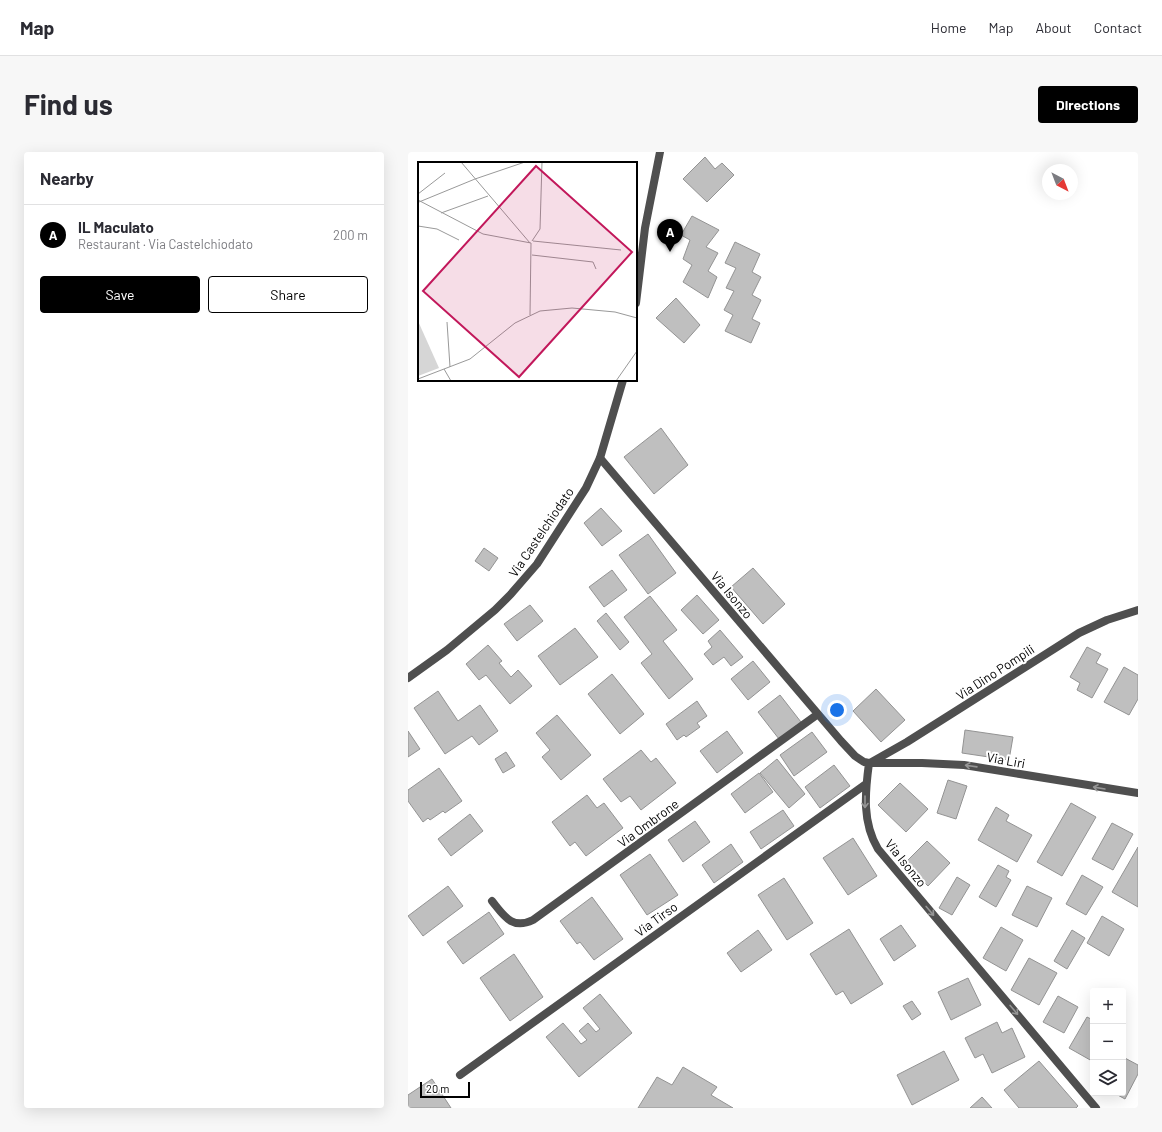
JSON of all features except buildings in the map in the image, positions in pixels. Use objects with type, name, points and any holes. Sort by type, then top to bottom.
[{"type":"street","points":[[637,295],[645,228],[660,152]]},
{"type":"street","name":"Via Castelchiodato","points":[[408,678],[447,650],[495,610],[512,594],[527,576],[586,488],[600,458],[623,381]]},
{"type":"street","name":"Via Isonzo","points":[[600,458],[855,756],[864,762],[869,763],[865,808],[871,835],[883,856],[1096,1108]]},
{"type":"street","name":"Via Dino Pompili","points":[[869,763],[907,742],[1079,633],[1108,620],[1138,610]]},
{"type":"street","name":"Via Ombrone","points":[[492,901],[503,915],[511,922],[516,924],[524,924],[533,920],[818,714]]},
{"type":"street","name":"Via Liri","points":[[869,763],[922,763],[964,766],[1138,794]]},
{"type":"street","name":"Via Tirso","points":[[460,1075],[866,784]]},
{"type":"place","name":"IL Maculato","points":[[670,252]]}]
